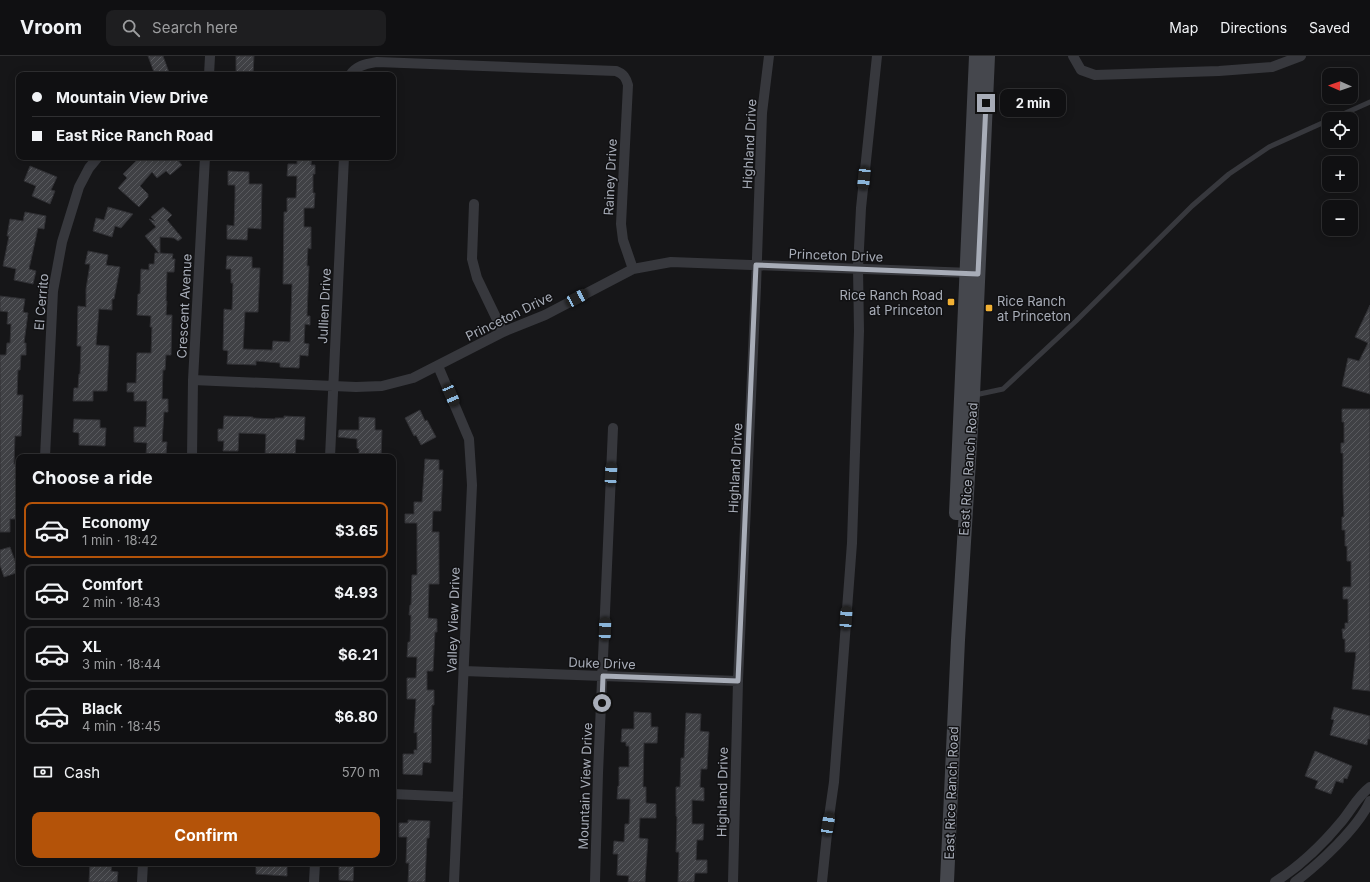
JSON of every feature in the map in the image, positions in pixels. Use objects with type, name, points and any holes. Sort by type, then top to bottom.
[{"type":"main road","name":"East Rice Ranch Road","points":[[947,882],[972,273],[976,56]]},
{"type":"main road","name":"East Rice Ranch Road","points":[[972,273],[988,56]]},
{"type":"main road","name":"East Rice Ranch Road","points":[[939,882],[967,395]]},
{"type":"street","points":[[209,72],[210,56]]},
{"type":"street","name":"Highland Drive","points":[[733,882],[738,681],[762,113],[769,56]]},
{"type":"street","points":[[822,882],[834,782],[852,543],[859,331],[858,268],[860,208],[877,56]]},
{"type":"street","points":[[1073,56],[1081,70],[1095,75],[1219,71],[1272,67],[1301,56]]},
{"type":"street","name":"Rainey Drive","points":[[352,72],[364,64],[377,62],[616,71],[621,73],[626,78],[628,85],[621,224],[623,240],[632,269]]},
{"type":"street","name":"El Cerrito","points":[[45,454],[53,291],[62,242],[79,187],[89,168],[96,160]]},
{"type":"street","name":"Crescent Avenue","points":[[192,454],[194,413],[193,380],[205,160]]},
{"type":"street","name":"Jullien Drive","points":[[330,454],[344,160]]},
{"type":"street","points":[[474,204],[472,259],[477,278],[503,332]]},
{"type":"street","name":"Princeton Drive","points":[[193,380],[356,387],[382,386],[413,378],[503,332],[545,315],[632,269],[671,262],[972,273]]},
{"type":"street","name":"Valley View Drive","points":[[438,366],[469,439],[472,463],[454,882]]},
{"type":"street","name":"Mountain View Drive","points":[[595,882],[598,773],[613,428]]},
{"type":"street","name":"Duke Drive","points":[[464,671],[738,681]]},
{"type":"street","points":[[1275,882],[1301,862],[1327,838],[1363,793],[1370,787]]},
{"type":"street","points":[[396,794],[458,797]]},
{"type":"street","points":[[1295,882],[1317,864],[1342,838],[1366,809],[1370,801]]},
{"type":"street","points":[[142,882],[143,866]]},
{"type":"street","points":[[314,882],[315,866]]},
{"type":"lane","points":[[1348,112],[1370,102]]},
{"type":"lane","points":[[967,395],[985,394],[1003,389],[1076,321],[1192,206],[1229,174],[1269,147],[1322,124]]},
{"type":"building","points":[[148,56],[163,56],[169,72],[154,72]]},
{"type":"building","points":[[236,56],[254,56],[253,72],[236,72]]},
{"type":"building","points":[[137,160],[178,160],[182,165],[170,175],[166,171],[157,178],[152,172],[140,186],[148,194],[148,197],[139,207],[118,188],[127,178],[123,174]]},
{"type":"building","points":[[297,160],[312,160],[311,165],[315,165],[315,174],[313,174],[313,193],[315,193],[314,208],[304,208],[304,227],[311,227],[311,249],[308,248],[307,266],[309,266],[307,316],[310,316],[310,325],[305,324],[304,343],[309,344],[308,356],[300,355],[299,368],[280,367],[280,363],[256,361],[256,365],[227,364],[228,351],[223,350],[224,309],[232,310],[233,283],[231,283],[231,269],[226,269],[227,256],[252,257],[252,268],[260,268],[258,312],[245,312],[243,349],[272,350],[273,341],[290,342],[292,284],[283,284],[284,212],[287,212],[287,198],[296,198],[297,176],[287,176],[288,164],[297,164]]},
{"type":"building","points":[[30,166],[57,177],[51,190],[55,191],[50,204],[32,196],[36,186],[24,181]]},
{"type":"building","points":[[228,171],[249,172],[249,184],[262,184],[261,229],[248,228],[247,240],[227,239],[227,225],[234,226],[235,197],[235,185],[228,185]]},
{"type":"building","points":[[108,207],[133,214],[121,228],[115,226],[112,237],[93,231],[96,218],[104,220]]},
{"type":"building","points":[[163,207],[172,215],[167,220],[182,238],[178,241],[174,238],[160,237],[160,253],[173,254],[172,259],[175,259],[174,272],[167,272],[166,315],[172,315],[171,355],[166,355],[165,370],[163,370],[162,399],[168,399],[168,412],[164,412],[162,442],[167,442],[166,454],[146,454],[147,443],[134,442],[134,427],[146,427],[147,401],[134,401],[134,392],[127,392],[127,383],[136,383],[137,353],[151,353],[151,316],[137,315],[141,269],[149,270],[149,264],[154,264],[155,253],[159,253],[145,236],[156,227],[149,219],[155,221],[151,217]]},
{"type":"building","points":[[25,212],[46,216],[44,229],[38,228],[29,269],[36,271],[33,284],[14,280],[16,269],[3,266],[9,236],[7,236],[10,219],[23,221]]},
{"type":"building","points":[[88,251],[108,255],[106,265],[120,267],[114,299],[112,299],[112,310],[99,309],[96,345],[109,346],[107,391],[93,391],[93,401],[73,401],[74,388],[78,388],[80,374],[81,346],[77,346],[78,306],[86,307],[86,289],[90,264],[85,264]]},
{"type":"building","points":[[0,296],[25,299],[23,312],[28,313],[24,343],[26,343],[26,355],[21,355],[20,370],[18,370],[17,395],[23,395],[21,436],[15,436],[14,464],[16,464],[16,519],[10,519],[10,532],[0,532],[0,355],[6,355],[7,343],[10,343],[11,324],[7,324],[8,312],[0,311]]},
{"type":"building","points":[[1370,305],[1370,394],[1342,386],[1348,358],[1359,361],[1368,343],[1355,337]]},
{"type":"building","points":[[1342,409],[1370,409],[1370,691],[1352,689],[1356,652],[1345,652],[1345,639],[1343,639],[1342,629],[1345,629],[1345,623],[1348,623],[1348,599],[1343,599],[1343,587],[1351,587],[1351,561],[1347,561],[1345,530],[1342,530],[1342,517],[1344,517],[1343,453],[1341,453],[1341,443],[1344,443],[1344,422],[1342,422]]},
{"type":"building","points":[[420,410],[425,421],[427,420],[436,437],[421,445],[416,435],[414,436],[405,418]]},
{"type":"building","points":[[224,416],[275,419],[284,418],[284,416],[305,417],[304,440],[296,439],[295,454],[265,454],[266,434],[239,433],[238,451],[223,451],[224,441],[218,441],[218,429],[223,429]]},
{"type":"building","points":[[359,417],[375,418],[375,430],[382,430],[381,454],[359,454],[357,439],[338,437],[339,430],[359,430]]},
{"type":"building","points":[[74,419],[100,420],[100,428],[106,428],[105,446],[79,445],[79,433],[73,432]]},
{"type":"building","points":[[425,459],[439,460],[439,470],[443,470],[441,511],[433,511],[432,532],[439,532],[439,584],[429,584],[428,618],[437,619],[433,671],[427,671],[427,690],[434,690],[434,705],[432,705],[431,763],[423,762],[422,775],[403,774],[403,754],[414,754],[414,750],[417,750],[417,732],[414,733],[416,699],[407,699],[407,678],[416,678],[417,657],[407,657],[408,642],[410,642],[411,615],[409,615],[411,605],[412,575],[417,575],[417,523],[405,523],[405,514],[414,514],[414,502],[422,502]]},
{"type":"building","points":[[10,547],[16,560],[16,573],[4,577],[0,565],[0,550]]},
{"type":"building","points":[[1334,707],[1370,716],[1370,739],[1368,739],[1367,745],[1330,735],[1334,720],[1331,719]]},
{"type":"building","points":[[634,712],[651,713],[651,727],[658,727],[657,743],[644,743],[643,787],[646,787],[646,803],[656,804],[656,818],[640,818],[639,838],[648,839],[645,882],[628,882],[629,876],[617,875],[618,854],[613,854],[614,841],[624,842],[625,824],[629,824],[630,799],[617,799],[619,767],[629,767],[629,746],[626,746],[626,742],[621,742],[622,729],[634,729]]},
{"type":"building","points":[[686,713],[701,714],[700,731],[709,732],[707,769],[701,769],[700,787],[704,788],[704,801],[692,800],[692,824],[704,824],[703,840],[697,840],[696,860],[707,860],[707,873],[695,873],[694,882],[678,882],[679,852],[676,852],[676,787],[680,787],[681,758],[684,758]]},
{"type":"building","points":[[1315,751],[1352,766],[1347,779],[1344,778],[1343,783],[1336,781],[1331,794],[1315,788],[1318,781],[1305,776]]},
{"type":"building","points":[[408,820],[430,821],[429,838],[427,838],[425,882],[408,882],[409,863],[406,863],[407,837],[399,837],[399,823],[408,823]]},
{"type":"building","points":[[90,866],[112,866],[111,871],[118,872],[117,882],[89,882]]},
{"type":"building","points":[[256,866],[287,866],[287,876],[256,874]]},
{"type":"building","points":[[339,866],[354,866],[353,881],[339,880]]},
{"type":"place","name":"Rice Ranch Road at Princeton","points":[[951,302]]},
{"type":"place","name":"Rice Ranch at Princeton","points":[[989,308]]},
{"type":"route","points":[[602,703],[603,676],[738,681],[756,265],[978,274],[986,103]]}]
